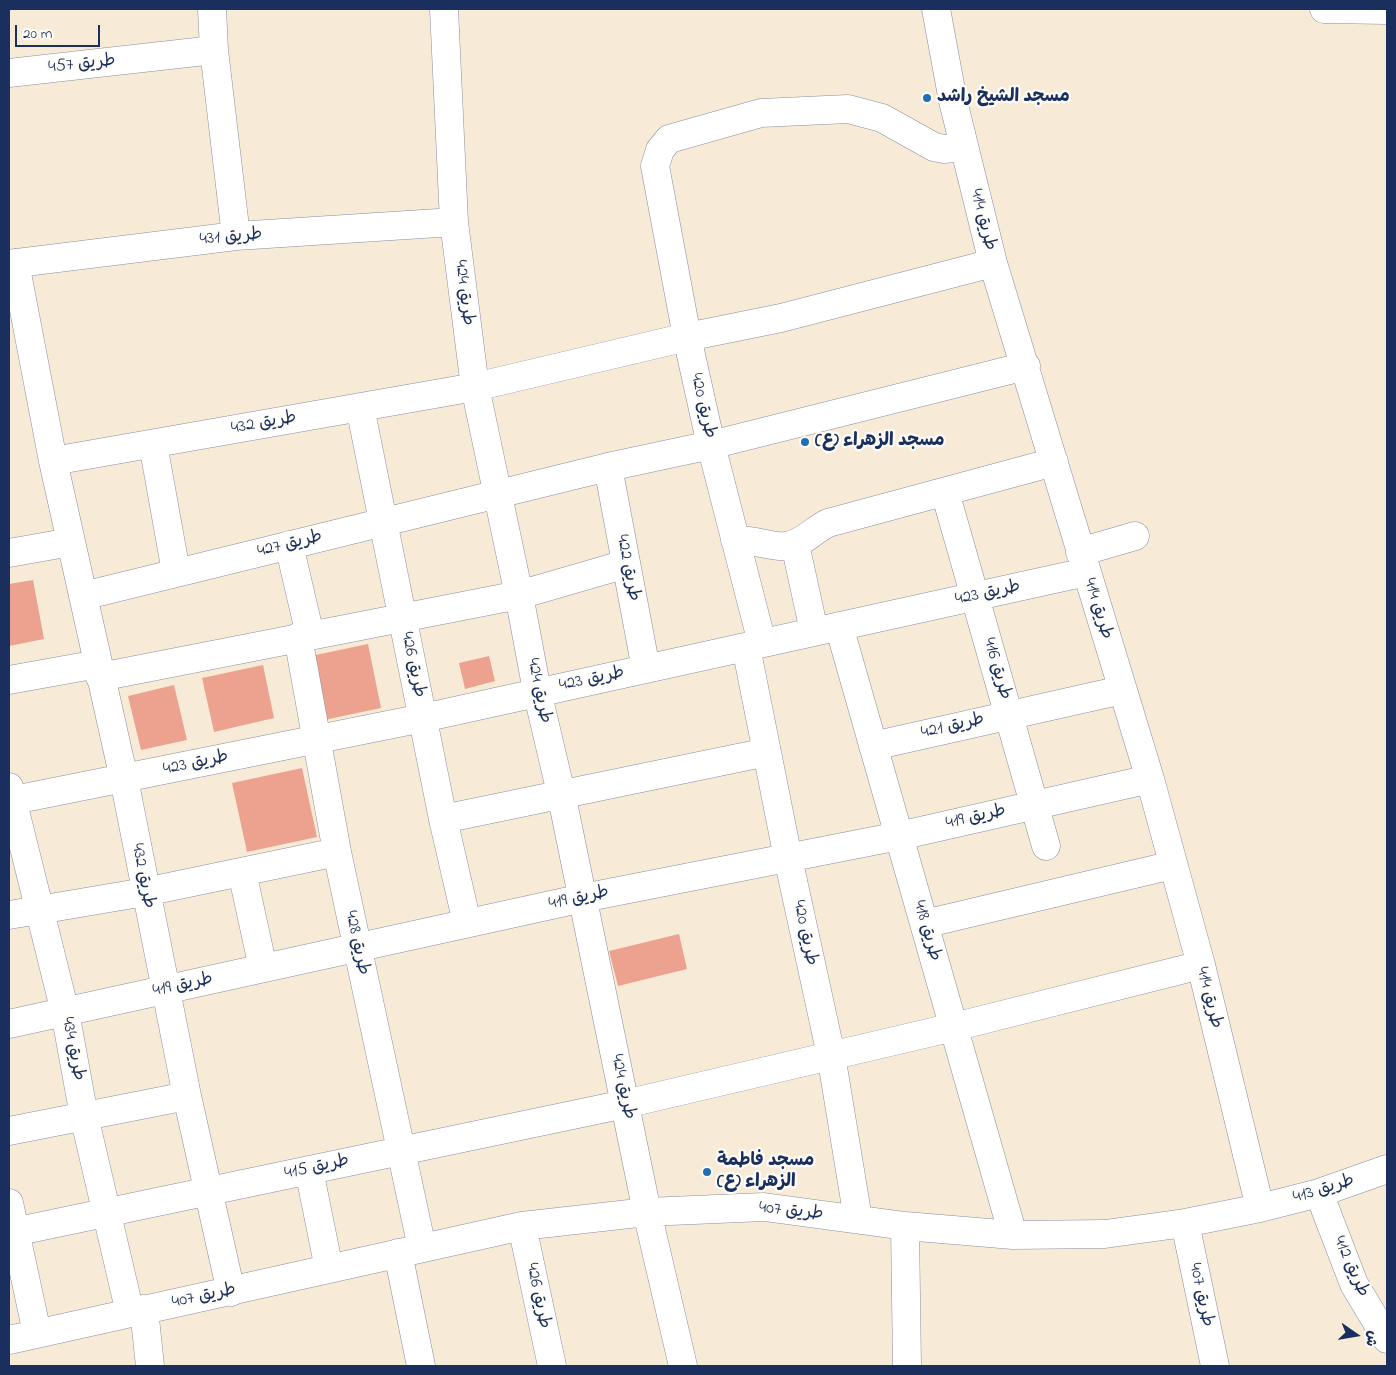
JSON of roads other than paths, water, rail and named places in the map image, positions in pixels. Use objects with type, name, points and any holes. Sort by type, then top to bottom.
[{"type":"street","points":[[212,9],[214,50],[236,236]]},
{"type":"street","name":"طريق 424","points":[[444,9],[454,222],[475,387],[519,595],[536,691],[561,793],[647,1212],[683,1366]]},
{"type":"street","name":"طريق 414","points":[[936,9],[964,147],[993,263],[1026,366],[1083,562],[1150,779],[1200,965],[1260,1208]]},
{"type":"street","points":[[1324,9],[1387,10]]},
{"type":"street","name":"طريق 457","points":[[9,73],[214,50]]},
{"type":"street","name":"طريق 420","points":[[858,1220],[831,1055],[767,752],[754,645],[735,540],[687,337],[656,166],[660,150],[669,139],[761,113],[848,109],[882,118],[934,147],[944,149],[964,147]]},
{"type":"street","name":"طريق 431","points":[[12,263],[236,236],[454,222]]},
{"type":"street","name":"طريق 432","points":[[12,263],[71,542],[124,779],[187,1096],[231,1292]]},
{"type":"street","name":"طريق 432","points":[[54,461],[475,387],[687,337],[781,318],[993,263]]},
{"type":"street","name":"طريق 427","points":[[83,596],[608,467],[711,445],[1026,366]]},
{"type":"street","name":"طريق 426","points":[[360,407],[443,819],[467,923]]},
{"type":"street","points":[[153,444],[176,572]]},
{"type":"street","points":[[735,540],[758,540],[780,546],[795,544],[828,523],[1054,462]]},
{"type":"street","name":"طريق 422","points":[[608,467],[646,669]]},
{"type":"street","name":"طريق 416","points":[[945,492],[1046,846]]},
{"type":"street","name":"طريق 423","points":[[10,796],[124,779],[423,718],[536,691],[646,669],[975,596],[1083,562],[1135,536]]},
{"type":"street","points":[[9,553],[71,542]]},
{"type":"street","name":"طريق 418","points":[[795,544],[873,746],[1013,1235]]},
{"type":"street","name":"طريق 428","points":[[290,545],[304,636],[316,739],[337,852],[402,1150],[410,1250]]},
{"type":"street","points":[[9,680],[99,670],[304,636],[519,595],[626,564]]},
{"type":"street","name":"طريق 421","points":[[873,746],[1008,714],[1122,690]]},
{"type":"street","points":[[443,819],[561,793],[767,752]]},
{"type":"street","name":"طريق 419","points":[[9,1024],[583,898],[900,836],[1150,779]]},
{"type":"street","name":"طريق 434","points":[[10,796],[65,1012],[84,1116],[107,1212],[137,1311],[150,1366]]},
{"type":"street","points":[[9,915],[145,892],[337,852]]},
{"type":"street","points":[[924,924],[1173,865]]},
{"type":"street","points":[[242,872],[264,968]]},
{"type":"street","name":"طريق 415","points":[[12,1232],[625,1104],[954,1027],[1200,965]]},
{"type":"street","points":[[9,1131],[187,1096]]},
{"type":"street","name":"طريق 413","points":[[1260,1208],[1319,1193],[1387,1169]]},
{"type":"street","points":[[309,1170],[329,1269]]},
{"type":"street","name":"طريق 412","points":[[1319,1193],[1354,1284],[1385,1332]]},
{"type":"street","points":[[9,1202],[12,1232],[37,1333]]},
{"type":"street","name":"طريق 407","points":[[9,1340],[522,1226],[647,1212],[764,1207],[905,1226],[1013,1235],[1060,1236],[1105,1234],[1185,1223],[1260,1208]]},
{"type":"street","name":"طريق 407","points":[[1185,1223],[1215,1366]]},
{"type":"street","name":"طريق 426","points":[[522,1226],[552,1366]]},
{"type":"street","points":[[905,1226],[907,1366]]},
{"type":"street","points":[[410,1250],[421,1366]]},
{"type":"place","name":"مسجد الشيخ راشد","points":[[927,98]]},
{"type":"place","name":"مسجد الزهراء (ع)","points":[[805,442]]},
{"type":"place","name":"مسجد فاطمة الزهراء (ع)","points":[[707,1172]]}]
